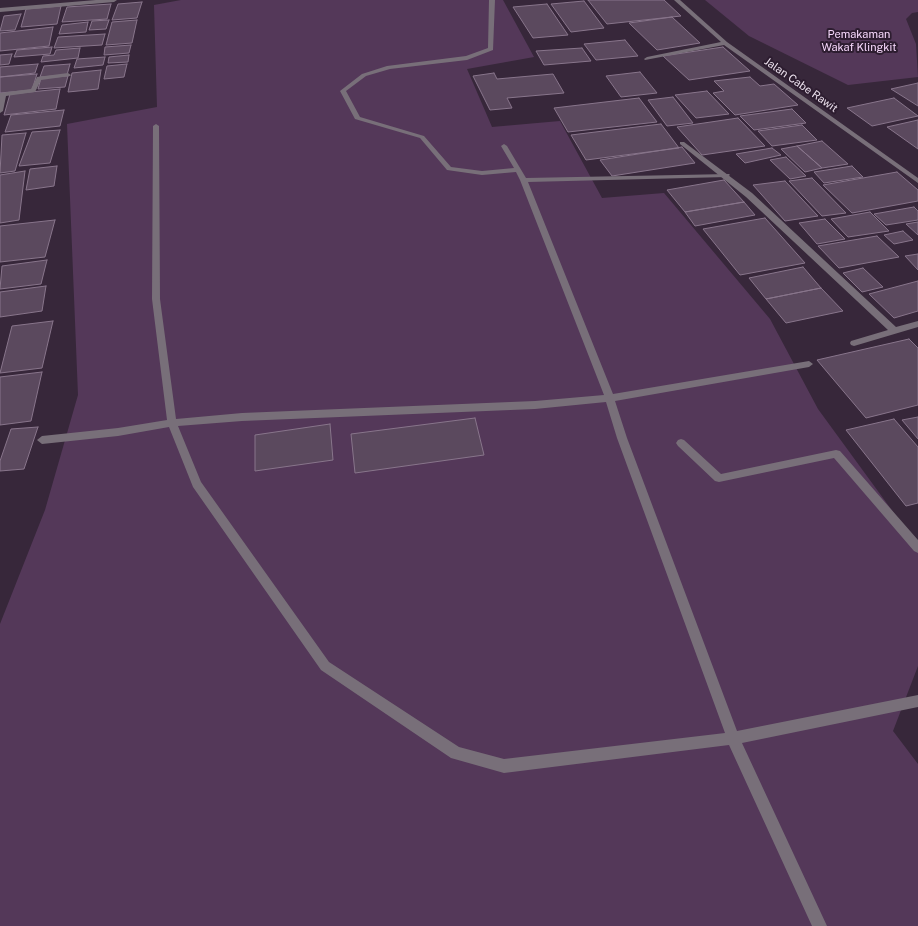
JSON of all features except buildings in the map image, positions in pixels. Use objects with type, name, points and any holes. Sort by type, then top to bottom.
[{"type":"street","points":[[42,6],[44,0]]},
{"type":"street","points":[[0,11],[114,0]]},
{"type":"street","points":[[492,0],[491,49],[467,58],[389,67],[364,75],[343,91],[357,118],[422,137],[449,169],[482,173],[519,170]]},
{"type":"street","name":"Jalan Cabe Rawit","points":[[677,0],[725,43],[918,181]]},
{"type":"street","points":[[647,59],[725,43]]},
{"type":"street","points":[[0,111],[2,95],[33,91],[39,78],[68,75]]},
{"type":"street","points":[[156,126],[156,299],[172,423],[197,484],[325,666],[456,753],[504,766],[732,738],[918,701]]},
{"type":"street","points":[[682,143],[727,175],[895,331]]},
{"type":"street","points":[[504,146],[524,180],[610,398],[732,738],[820,926]]},
{"type":"street","points":[[524,180],[727,175]]},
{"type":"street","points":[[854,343],[918,324]]},
{"type":"street","points":[[42,440],[118,432],[172,423],[242,417],[535,405],[610,398],[809,364]]},
{"type":"street","points":[[681,443],[718,478],[836,454],[918,548]]},
{"type":"green space","points":[[181,0],[503,0],[534,57],[467,69],[492,127],[560,121],[602,198],[664,193],[770,319],[818,409],[918,546],[918,666],[893,731],[918,764],[918,926],[0,926],[0,624],[45,510],[78,395],[67,124],[157,107],[154,5]]},
{"type":"green space","name":"Pemakaman Wakaf Klingkit","points":[[705,0],[918,0],[918,12],[912,13],[906,19],[916,44],[918,77],[848,85],[749,36]]}]
